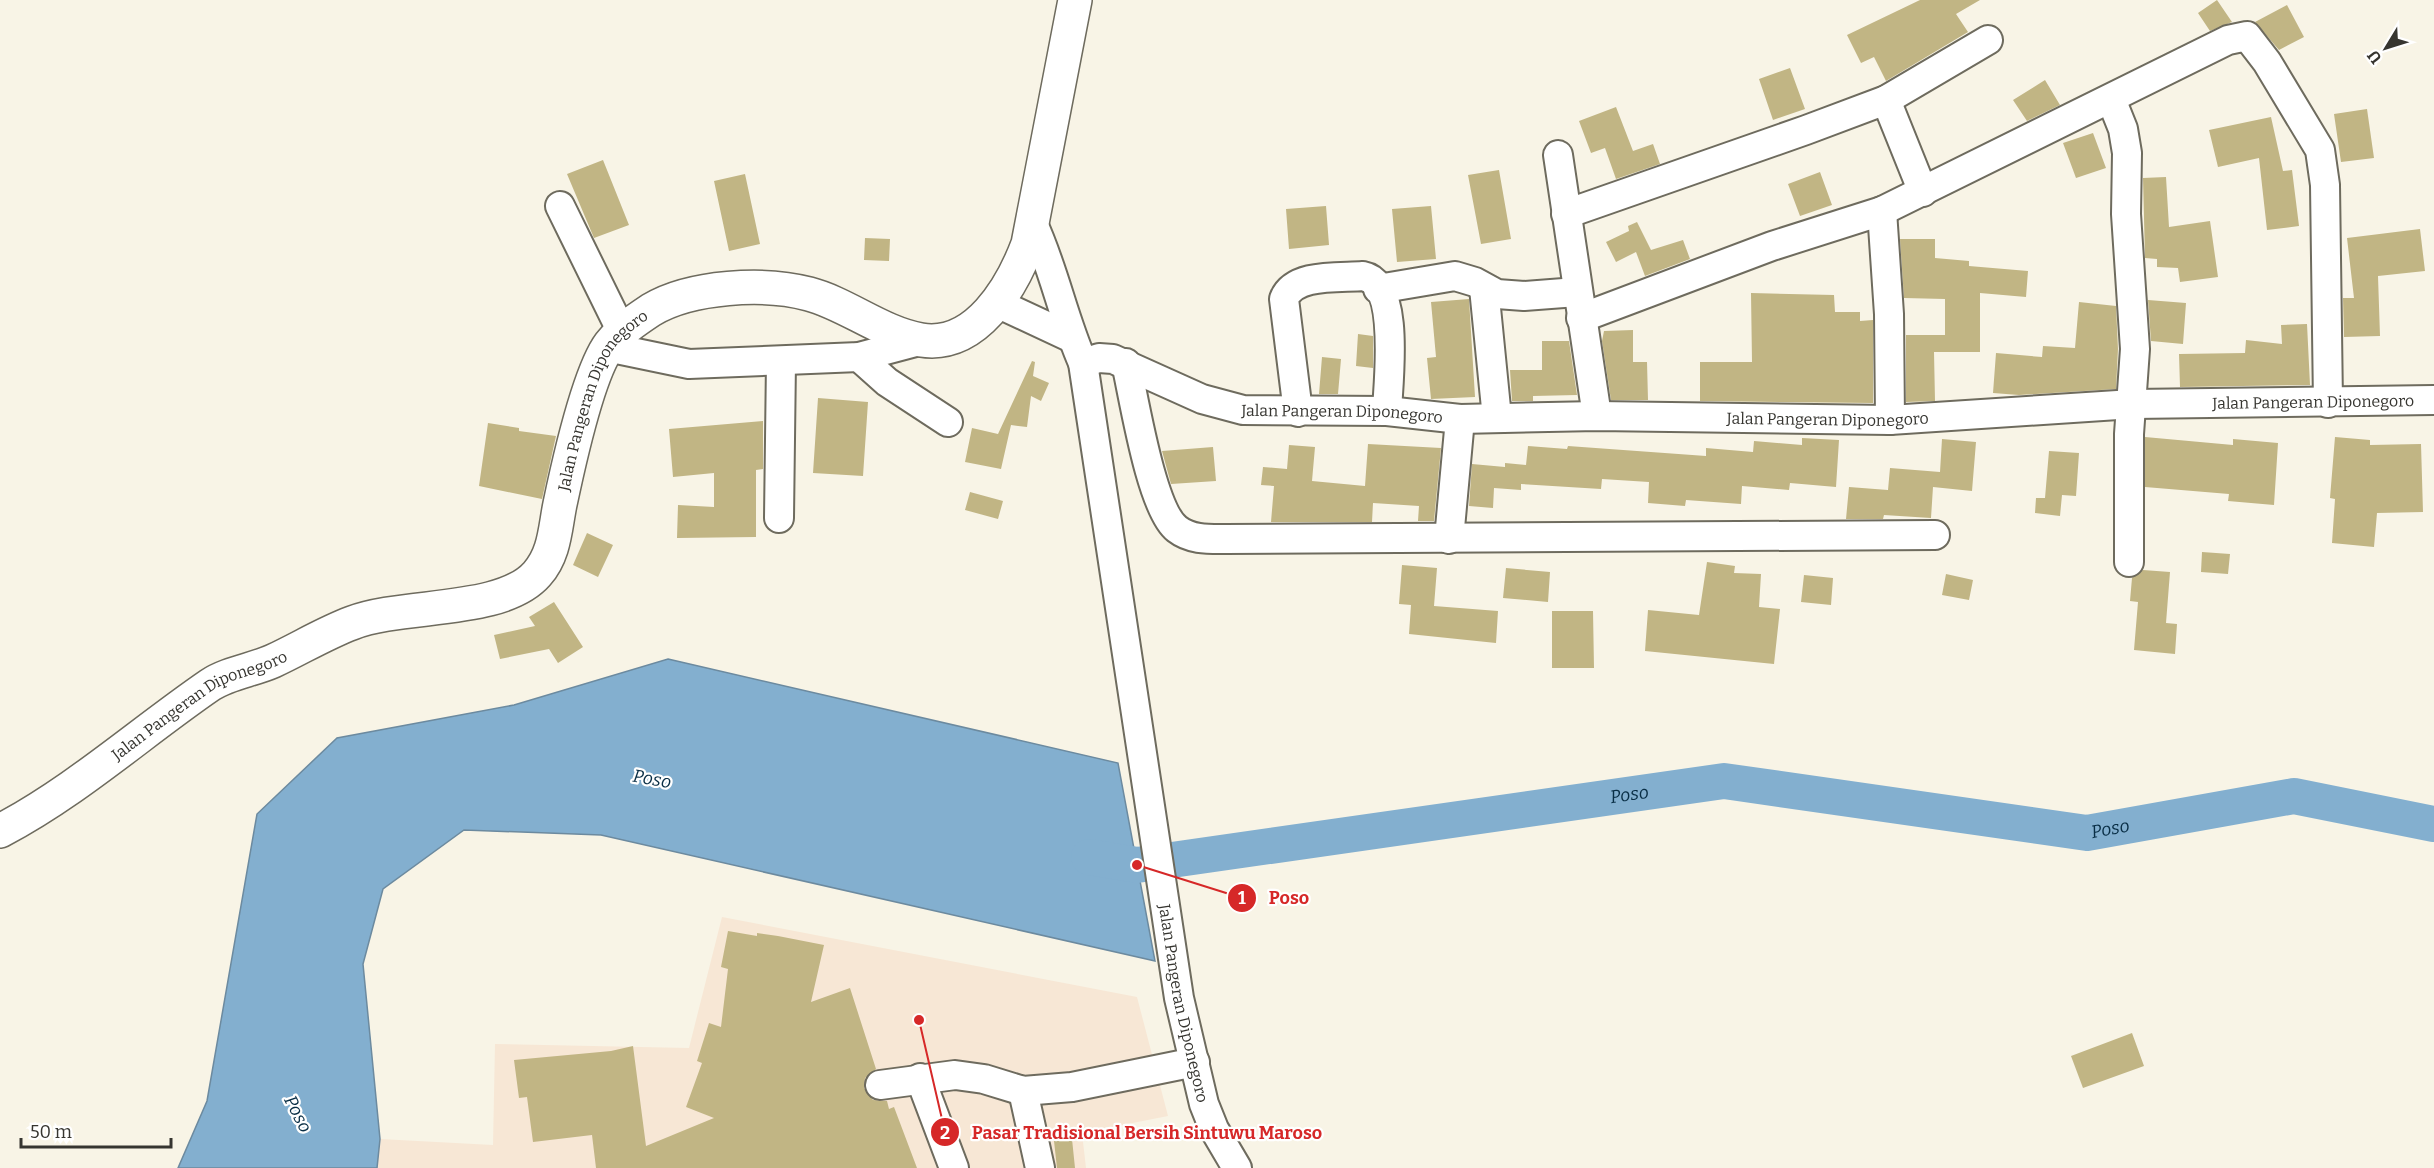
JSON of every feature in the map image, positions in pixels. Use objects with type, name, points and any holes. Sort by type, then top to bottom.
[{"type":"highway","name":"Jalan Pangeran Diponegoro","points":[[0,831],[39,809],[100,767],[214,682],[270,662],[352,622],[399,610],[481,603],[524,585],[538,573],[552,549],[585,402],[614,339],[655,308],[694,292],[782,289],[811,294],[889,329],[923,340],[950,337],[962,332],[987,315],[997,303],[1021,263],[1033,224],[1075,0]]},
{"type":"street","points":[[1378,289],[1455,276],[1475,282],[1497,294],[1579,305],[1882,211],[2228,40],[2247,36],[2256,44],[2320,150],[2324,164],[2328,403]]},
{"type":"street","points":[[1566,214],[1886,100],[1988,40]]},
{"type":"street","points":[[2110,99],[2124,129],[2127,153],[2126,214],[2135,349],[2133,404],[2129,434],[2129,562]]},
{"type":"street","points":[[1886,100],[1923,192]]},
{"type":"street","points":[[1558,155],[1597,416]]},
{"type":"street","points":[[560,206],[614,339],[689,364],[859,357],[923,340]]},
{"type":"street","points":[[1882,211],[1889,314],[1890,420]]},
{"type":"street","points":[[1033,224],[1047,254],[1072,338],[1083,363]]},
{"type":"street","points":[[1298,412],[1284,299],[1287,291],[1300,282],[1363,276],[1372,279],[1388,306],[1390,327],[1387,411]]},
{"type":"street","points":[[1484,288],[1497,418]]},
{"type":"street","points":[[997,303],[1072,338]]},
{"type":"street","points":[[859,357],[886,382],[948,422]]},
{"type":"street","name":"Jalan Pangeran Diponegoro","points":[[1238,1168],[1214,1129],[1204,1104],[1179,998],[1083,363],[1100,358],[1126,363],[1158,381],[1202,399],[1244,410],[1387,411],[1460,419],[1597,416],[1890,420],[2133,404],[2434,400]]},
{"type":"street","points":[[778,518],[781,361]]},
{"type":"street","points":[[1126,363],[1147,458],[1166,515],[1184,534],[1226,539],[1935,535]]},
{"type":"street","points":[[1449,539],[1460,419]]},
{"type":"street","points":[[880,1085],[955,1075],[984,1078],[1023,1091],[1072,1087],[1194,1062]]},
{"type":"street","points":[[920,1078],[954,1168]]},
{"type":"street","points":[[1023,1091],[1041,1168]]},
{"type":"shaded area","points":[[722,917],[1137,997],[1168,1116],[1082,1133],[1086,1168],[377,1168],[380,1139],[493,1145],[495,1044],[689,1048]]},
{"type":"water","points":[[668,659],[1118,763],[1155,961],[601,835],[464,830],[383,889],[363,964],[380,1139],[377,1168],[178,1168],[207,1101],[257,814],[337,738],[514,705]]},
{"type":"building","points":[[1920,0],[1980,0],[1956,14],[1968,32],[1886,81],[1874,57],[1861,63],[1847,35]]},
{"type":"building","points":[[2217,0],[2232,22],[2210,31],[2198,13]]},
{"type":"building","points":[[2287,5],[2304,37],[2279,50],[2255,22]]},
{"type":"building","points":[[1790,68],[1805,109],[1773,120],[1759,79]]},
{"type":"building","points":[[2045,80],[2060,105],[2027,121],[2013,100]]},
{"type":"building","points":[[1616,107],[1633,151],[1653,144],[1660,164],[1616,179],[1605,148],[1591,153],[1579,121]]},
{"type":"building","points":[[2367,109],[2374,158],[2341,162],[2334,114]]},
{"type":"building","points":[[2271,117],[2283,171],[2292,170],[2299,226],[2267,230],[2259,158],[2218,167],[2209,130]]},
{"type":"building","points":[[2093,133],[2106,168],[2076,178],[2063,143]]},
{"type":"building","points":[[603,160],[629,225],[594,238],[567,174]]},
{"type":"building","points":[[1499,170],[1511,239],[1481,244],[1468,175]]},
{"type":"building","points":[[1820,172],[1832,205],[1800,216],[1788,184]]},
{"type":"building","points":[[745,174],[760,244],[729,251],[714,181]]},
{"type":"building","points":[[2166,177],[2169,227],[2210,221],[2218,277],[2180,282],[2178,268],[2157,267],[2157,259],[2145,258],[2143,178]]},
{"type":"building","points":[[1326,206],[1329,245],[1289,249],[1286,209]]},
{"type":"building","points":[[1431,206],[1436,259],[1397,262],[1392,209]]},
{"type":"building","points":[[1637,222],[1651,250],[1683,240],[1690,259],[1645,276],[1636,252],[1616,262],[1606,242],[1629,231],[1628,226]]},
{"type":"building","points":[[2420,229],[2425,271],[2378,276],[2380,336],[2344,337],[2343,298],[2354,298],[2347,238]]},
{"type":"building","points":[[865,238],[890,239],[889,261],[864,260]]},
{"type":"building","points":[[1900,239],[1935,239],[1935,258],[1969,261],[1969,266],[2028,271],[2026,297],[1980,293],[1980,352],[1934,352],[1935,401],[1906,402],[1906,335],[1945,335],[1945,299],[1904,298]]},
{"type":"building","points":[[1751,293],[1834,295],[1835,312],[1860,312],[1860,321],[1873,320],[1873,403],[1700,401],[1700,362],[1752,362]]},
{"type":"building","points":[[1469,299],[1475,397],[1431,399],[1427,358],[1436,357],[1431,302]]},
{"type":"building","points":[[2148,300],[2186,303],[2183,344],[2151,341]]},
{"type":"building","points":[[2079,302],[2116,306],[2118,349],[2116,389],[2019,395],[1993,393],[1996,353],[2042,357],[2043,346],[2075,348]]},
{"type":"building","points":[[2307,324],[2310,385],[2180,387],[2179,354],[2245,353],[2246,340],[2282,344],[2281,325]]},
{"type":"building","points":[[1633,330],[1633,362],[1647,362],[1648,400],[1611,400],[1602,341],[1604,331]]},
{"type":"building","points":[[1358,334],[1373,336],[1373,368],[1356,366]]},
{"type":"building","points":[[1542,341],[1569,341],[1577,395],[1533,396],[1533,401],[1512,401],[1510,370],[1542,370]]},
{"type":"building","points":[[1322,357],[1341,359],[1338,394],[1319,394]]},
{"type":"building","points":[[1032,361],[1035,362],[1033,376],[1049,383],[1041,401],[1031,396],[1027,427],[1011,425],[1001,469],[965,462],[972,428],[998,434]]},
{"type":"building","points":[[818,398],[868,402],[863,476],[813,473]]},
{"type":"building","points":[[763,421],[763,469],[756,470],[756,537],[677,538],[678,505],[714,507],[714,473],[673,477],[669,429]]},
{"type":"building","points":[[488,423],[519,428],[519,431],[556,436],[542,499],[479,486]]},
{"type":"building","points":[[2145,437],[2233,445],[2233,439],[2278,443],[2274,505],[2228,501],[2229,494],[2145,487]]},
{"type":"building","points":[[2335,437],[2370,440],[2370,445],[2421,444],[2423,512],[2377,513],[2374,547],[2332,543],[2335,499],[2330,498]]},
{"type":"building","points":[[1802,438],[1839,440],[1836,487],[1790,483],[1789,490],[1742,486],[1741,504],[1686,500],[1685,506],[1648,503],[1649,482],[1602,479],[1601,489],[1521,484],[1521,490],[1494,488],[1493,508],[1469,506],[1472,464],[1505,467],[1505,463],[1526,465],[1528,446],[1567,449],[1568,446],[1706,456],[1706,448],[1753,452],[1754,441],[1802,445]]},
{"type":"building","points":[[1942,439],[1976,442],[1972,491],[1933,487],[1931,518],[1884,515],[1883,519],[1846,519],[1849,487],[1888,490],[1890,468],[1940,472]]},
{"type":"building","points":[[1368,444],[1441,448],[1434,521],[1418,521],[1419,506],[1373,503],[1372,522],[1271,522],[1274,486],[1261,485],[1263,467],[1287,469],[1289,445],[1315,447],[1312,481],[1365,486]]},
{"type":"building","points":[[1213,447],[1216,481],[1171,484],[1162,451]]},
{"type":"building","points":[[2049,451],[2079,453],[2076,496],[2062,495],[2060,516],[2035,513],[2036,498],[2045,498]]},
{"type":"building","points":[[970,492],[1003,501],[998,519],[965,510]]},
{"type":"building","points":[[587,533],[613,545],[598,577],[573,565]]},
{"type":"building","points":[[2202,552],[2230,554],[2228,574],[2201,572]]},
{"type":"building","points":[[1707,562],[1735,566],[1734,573],[1761,574],[1759,607],[1780,609],[1774,664],[1645,651],[1648,610],[1699,615]]},
{"type":"building","points":[[1402,565],[1437,568],[1434,606],[1498,611],[1496,643],[1409,634],[1411,605],[1399,604]]},
{"type":"building","points":[[1506,568],[1550,572],[1548,602],[1503,598]]},
{"type":"building","points":[[2143,570],[2170,572],[2166,623],[2177,624],[2175,654],[2134,650],[2138,602],[2130,601],[2132,578]]},
{"type":"building","points":[[1946,574],[1973,580],[1969,600],[1942,595]]},
{"type":"building","points":[[1804,575],[1833,578],[1831,605],[1801,602]]},
{"type":"building","points":[[554,602],[583,647],[558,663],[549,649],[500,659],[494,635],[535,626],[529,617]]},
{"type":"building","points":[[1552,611],[1593,611],[1594,668],[1552,668]]},
{"type":"building","points":[[728,931],[757,936],[757,933],[778,936],[824,945],[811,1002],[850,988],[876,1069],[865,1078],[864,1088],[873,1100],[887,1101],[889,1109],[894,1107],[917,1168],[596,1168],[592,1135],[533,1142],[527,1097],[519,1098],[514,1060],[611,1051],[633,1046],[646,1146],[714,1118],[686,1107],[702,1063],[697,1061],[709,1023],[721,1027],[728,969],[721,967]]},
{"type":"building","points":[[2132,1033],[2144,1066],[2083,1088],[2071,1056]]},
{"type":"building","points":[[1072,1139],[1075,1168],[1057,1168],[1054,1141]]},
{"type":"waterway","name":"Poso","points":[[1089,857],[1137,865],[1724,781],[2087,833],[2294,796],[2434,824]]},
{"type":"place","name":"Poso","points":[[1137,865]]},
{"type":"place","name":"Pasar Tradisional Bersih Sintuwu Maroso","points":[[919,1020]]}]
